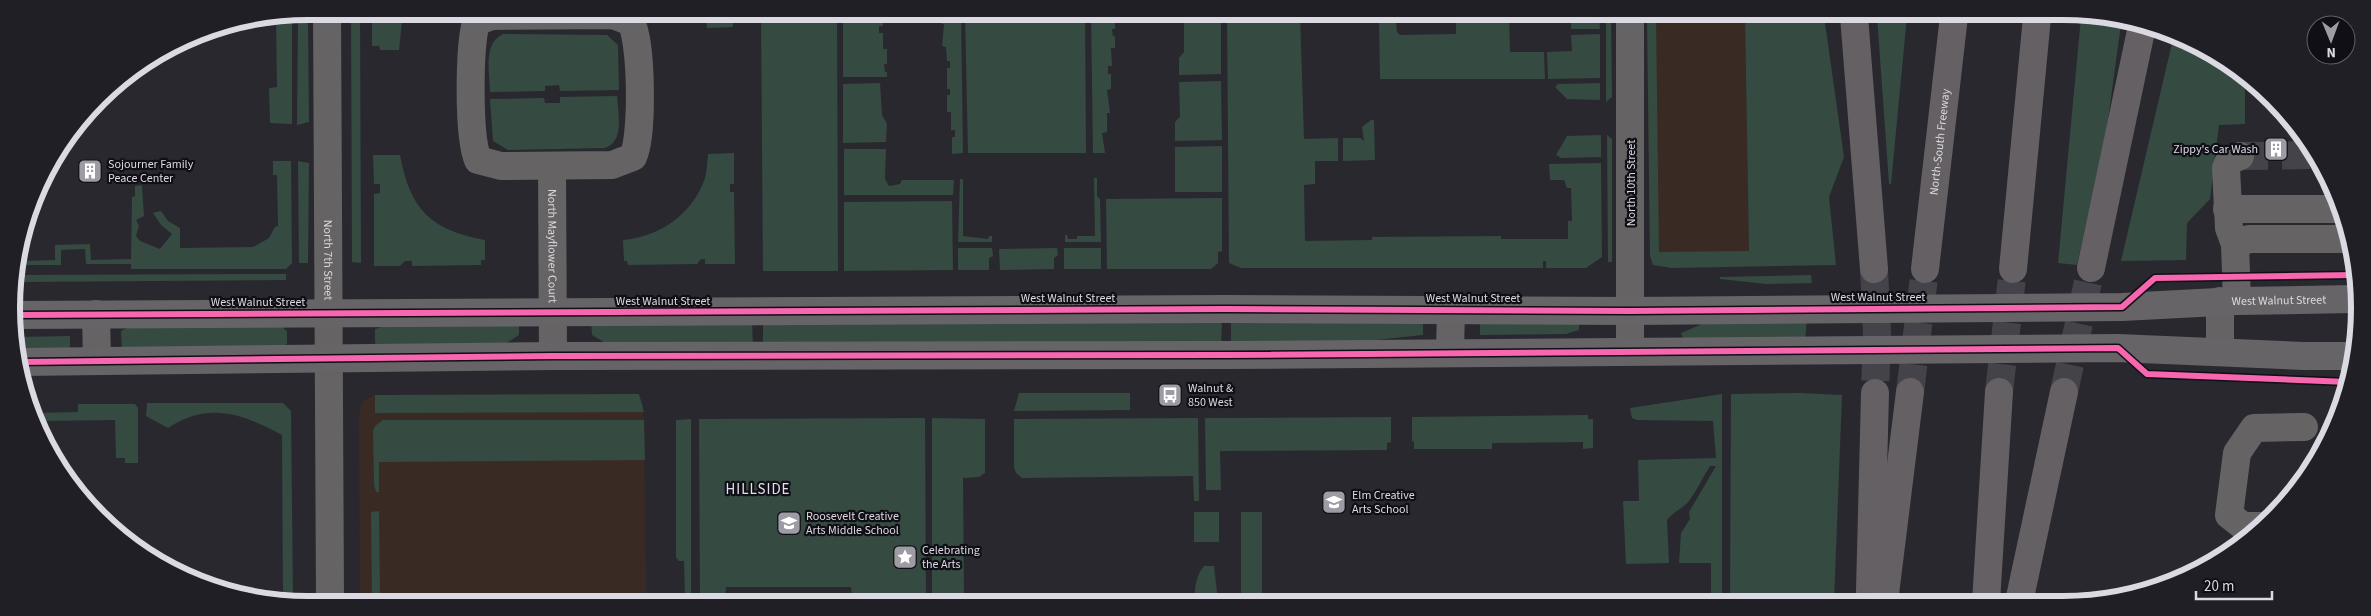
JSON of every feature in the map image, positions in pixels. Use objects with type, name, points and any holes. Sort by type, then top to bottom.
[{"type":"highway","points":[[1854,20],[1874,269]]},
{"type":"highway","name":"North-South Freeway","points":[[1924,269],[1954,20]]},
{"type":"highway","points":[[2012,268],[2037,20]]},
{"type":"highway","points":[[2091,268],[2141,31]]},
{"type":"highway","points":[[1885,596],[1910,392]]},
{"type":"highway","points":[[1986,596],[1999,392]]},
{"type":"highway","points":[[2020,596],[2064,392]]},
{"type":"highway","points":[[1869,596],[1875,393]]},
{"type":"main road","name":"West Walnut Street","points":[[20,314],[1451,309],[1630,311],[1809,308],[2122,307],[2229,301],[2351,299]]},
{"type":"main road","points":[[26,362],[553,356],[2118,348],[2347,356]]},
{"type":"street","name":"North 7th Street","points":[[327,20],[330,596]]},
{"type":"street","points":[[481,20],[476,22],[472,50],[472,139],[478,160],[502,166],[552,166],[612,165],[633,157],[639,139],[638,42],[631,22],[628,20]]},
{"type":"street","name":"North 10th Street","points":[[1630,20],[1630,350]]},
{"type":"street","points":[[2220,352],[2229,301],[2235,244],[2229,228],[2226,168],[2229,161],[2240,156]]},
{"type":"street","name":"North Mayflower Court","points":[[552,166],[553,356]]},
{"type":"street","points":[[2227,209],[2334,209]]},
{"type":"street","points":[[2235,244],[2249,239],[2342,239]]},
{"type":"street","points":[[1450,352],[1451,309]]},
{"type":"street","points":[[96,314],[97,361]]},
{"type":"street","points":[[2252,526],[2243,526],[2229,514],[2236,453],[2254,428],[2304,427]]},
{"type":"shaded area","points":[[1647,20],[1745,20],[1749,251],[1672,268],[1653,265],[1650,256]]},
{"type":"shaded area","points":[[639,394],[644,420],[646,596],[360,596],[359,420],[361,405],[364,400],[375,395]]},
{"type":"green space","points":[[351,20],[360,20],[361,263],[352,262]]},
{"type":"green space","points":[[372,20],[402,20],[399,50],[380,50],[379,46],[372,46]]},
{"type":"green space","points":[[706,20],[733,20],[733,27],[707,28]]},
{"type":"green space","points":[[761,20],[837,20],[838,271],[763,271]]},
{"type":"green space","points":[[843,20],[883,20],[883,26],[879,26],[879,33],[883,33],[883,49],[887,49],[887,64],[884,64],[887,77],[843,77]]},
{"type":"green space","points":[[942,20],[961,20],[963,153],[952,154],[952,137],[955,137],[955,130],[951,130],[951,112],[947,112],[947,95],[950,95],[950,89],[947,89],[947,68],[950,68],[950,61],[947,61],[946,47],[942,46],[944,24],[942,24]]},
{"type":"green space","points":[[965,20],[1085,20],[1086,153],[968,153]]},
{"type":"green space","points":[[1091,20],[1115,20],[1115,29],[1112,29],[1113,36],[1115,36],[1115,48],[1111,48],[1112,66],[1108,66],[1108,74],[1111,74],[1111,89],[1107,90],[1110,113],[1107,113],[1107,132],[1102,133],[1105,153],[1093,153]]},
{"type":"green space","points":[[1184,20],[1221,20],[1221,74],[1179,75],[1179,58],[1184,52]]},
{"type":"green space","points":[[1227,20],[1300,20],[1304,139],[1338,138],[1338,161],[1315,161],[1315,184],[1304,185],[1305,241],[1372,240],[1372,237],[1501,236],[1501,239],[1568,239],[1568,221],[1572,221],[1571,188],[1567,188],[1564,180],[1550,180],[1549,164],[1601,163],[1602,257],[1586,268],[1546,268],[1546,261],[1543,261],[1543,268],[1241,268],[1229,263]]},
{"type":"green space","points":[[1456,20],[1509,20],[1510,52],[1544,52],[1545,79],[1380,79],[1379,21],[1396,21],[1397,32],[1400,35],[1456,34]]},
{"type":"green space","points":[[1571,20],[1599,20],[1600,29],[1571,29]]},
{"type":"green space","points":[[1606,20],[1611,20],[1612,97],[1606,102]]},
{"type":"green space","points":[[1647,20],[1656,20],[1659,252],[1749,251],[1745,20],[1825,20],[1844,157],[1829,197],[1836,265],[1672,268],[1653,265],[1650,256]]},
{"type":"green space","points":[[1877,20],[1907,20],[1891,184],[1889,184]]},
{"type":"green space","points":[[292,21],[292,124],[270,123],[269,88],[277,87],[276,22]]},
{"type":"green space","points":[[2081,21],[2101,22],[2121,26],[2106,134],[2077,265],[2058,263]]},
{"type":"green space","points":[[298,23],[308,23],[309,122],[297,125]]},
{"type":"green space","points":[[503,34],[607,35],[618,45],[619,90],[560,91],[559,85],[545,86],[545,91],[490,92],[490,52],[496,39]]},
{"type":"green space","points":[[1600,34],[1600,78],[1548,79],[1547,52],[1572,51],[1571,35]]},
{"type":"green space","points":[[2172,42],[2207,59],[2245,85],[2245,124],[2219,125],[2210,199],[2187,223],[2186,260],[2121,261]]},
{"type":"green space","points":[[1221,81],[1222,140],[1175,141],[1175,122],[1180,117],[1179,82]]},
{"type":"green space","points":[[880,83],[882,115],[887,124],[886,142],[843,143],[843,84]]},
{"type":"green space","points":[[1600,83],[1600,100],[1567,99],[1555,87],[1558,84]]},
{"type":"green space","points":[[617,96],[618,133],[611,144],[605,148],[508,150],[493,141],[490,99],[544,98],[545,103],[560,103],[560,97]]},
{"type":"green space","points":[[1371,120],[1374,120],[1375,160],[1343,161],[1343,138],[1360,138],[1364,141],[1362,127]]},
{"type":"green space","points":[[1601,135],[1601,157],[1561,158],[1556,155],[1567,136]]},
{"type":"green space","points":[[1607,135],[1612,139],[1612,262],[1608,262]]},
{"type":"green space","points":[[1222,146],[1222,192],[1175,192],[1175,147]]},
{"type":"green space","points":[[844,149],[886,149],[885,179],[889,186],[900,184],[902,180],[954,180],[953,195],[844,195]]},
{"type":"green space","points":[[734,153],[734,184],[730,184],[730,192],[734,192],[735,264],[705,264],[705,259],[701,259],[697,264],[628,265],[627,261],[624,261],[623,240],[649,234],[672,222],[691,204],[698,193],[705,178],[708,154]]},
{"type":"green space","points":[[373,155],[400,155],[410,190],[426,214],[450,230],[485,240],[485,260],[481,260],[481,265],[412,266],[412,261],[405,261],[400,266],[374,266],[374,194],[380,193],[380,184],[374,184]]},
{"type":"green space","points":[[273,161],[291,161],[292,263],[286,269],[131,269],[131,264],[86,264],[85,249],[61,250],[61,265],[23,265],[24,261],[55,260],[55,245],[90,244],[91,260],[131,259],[132,197],[135,196],[135,186],[142,185],[144,216],[136,220],[139,226],[136,236],[140,241],[160,249],[172,234],[161,225],[153,213],[161,211],[168,221],[180,228],[180,248],[253,247],[269,238],[275,227],[278,226],[277,175],[273,175]]},
{"type":"green space","points":[[298,161],[309,163],[308,263],[299,263]]},
{"type":"green space","points":[[1094,178],[1097,178],[1097,196],[1100,199],[1101,242],[1065,242],[1065,235],[1067,235],[1068,239],[1077,239],[1077,236],[1095,236]]},
{"type":"green space","points":[[960,179],[963,179],[963,236],[988,239],[989,236],[992,236],[992,242],[958,242]]},
{"type":"green space","points":[[1222,198],[1222,251],[1218,252],[1218,263],[1211,269],[1107,269],[1106,199]]},
{"type":"green space","points":[[952,201],[953,270],[844,271],[844,202]]},
{"type":"green space","points":[[958,248],[992,248],[993,256],[989,258],[989,270],[958,270]]},
{"type":"green space","points":[[1057,248],[1058,255],[1054,258],[1054,269],[1000,270],[999,249]]},
{"type":"green space","points":[[1064,248],[1101,248],[1101,269],[1064,269]]},
{"type":"green space","points":[[286,274],[286,280],[21,282],[22,275]]},
{"type":"green space","points":[[1811,275],[1812,283],[1766,284],[1720,279],[1720,277]]},
{"type":"green space","points":[[1807,317],[1805,342],[1685,343],[1681,333],[1709,321]]},
{"type":"green space","points":[[1423,318],[1423,335],[1309,347],[1231,348],[1231,319]]},
{"type":"green space","points":[[1480,318],[1579,323],[1579,330],[1566,334],[1480,335]]},
{"type":"green space","points":[[1222,319],[1221,347],[763,349],[763,320]]},
{"type":"green space","points":[[752,320],[753,349],[607,344],[592,335],[591,321]]},
{"type":"green space","points":[[519,322],[519,335],[497,346],[380,346],[375,343],[375,329],[393,324]]},
{"type":"green space","points":[[129,327],[282,327],[287,331],[287,344],[270,350],[122,351],[121,331]]},
{"type":"green space","points":[[70,336],[70,352],[24,354],[22,337]]},
{"type":"green space","points":[[1019,393],[1130,393],[1130,410],[1014,411]]},
{"type":"green space","points":[[1800,393],[1842,395],[1834,596],[1730,596],[1731,394]]},
{"type":"green space","points":[[639,394],[644,412],[375,413],[375,395]]},
{"type":"green space","points":[[1722,394],[1722,596],[1711,596],[1711,563],[1679,563],[1681,533],[1690,519],[1689,512],[1716,466],[1710,466],[1689,501],[1667,520],[1669,563],[1626,564],[1623,501],[1639,501],[1638,460],[1716,458],[1713,421],[1637,420],[1632,418],[1630,408]]},
{"type":"green space","points":[[147,403],[283,403],[291,411],[293,595],[283,595],[282,435],[240,416],[226,414],[198,415],[168,428],[146,416]]},
{"type":"green space","points":[[78,404],[135,404],[138,408],[138,463],[125,463],[125,458],[116,458],[115,420],[43,421],[40,413],[78,412]]},
{"type":"green space","points":[[1588,415],[1588,419],[1593,419],[1593,448],[1583,449],[1583,442],[1492,443],[1492,449],[1414,449],[1414,442],[1412,441],[1412,417]]},
{"type":"green space","points":[[1391,417],[1391,442],[1387,443],[1387,450],[1220,451],[1221,490],[1206,490],[1205,418]]},
{"type":"green space","name":"Roosevelt Creative Arts Middle School","points":[[925,418],[926,596],[852,596],[851,587],[726,587],[725,596],[700,596],[699,419]]},
{"type":"green space","points":[[932,418],[985,419],[985,473],[979,477],[963,478],[964,596],[932,596]]},
{"type":"green space","points":[[1198,418],[1199,501],[1194,501],[1193,476],[1022,478],[1016,473],[1014,467],[1014,419]]},
{"type":"green space","points":[[691,419],[691,596],[685,596],[684,561],[679,561],[676,557],[676,420]]},
{"type":"green space","points":[[383,420],[644,420],[645,460],[379,462],[379,492],[376,492],[374,484],[373,431],[375,426]]},
{"type":"green space","points":[[379,511],[380,596],[372,596],[371,512]]},
{"type":"green space","points":[[1194,512],[1219,512],[1219,542],[1194,542]]},
{"type":"green space","points":[[1241,512],[1262,512],[1262,596],[1241,596]]},
{"type":"green space","points":[[1204,566],[1214,566],[1217,596],[1195,596],[1196,582]]},
{"type":"tunnel","points":[[2240,156],[2306,155]]},
{"type":"tunnel","points":[[2064,392],[2091,268]]},
{"type":"tunnel","points":[[1874,269],[1877,333],[1875,393]]},
{"type":"tunnel","points":[[1910,392],[1925,269]]},
{"type":"tunnel","points":[[1999,392],[2013,269]]},
{"type":"cycle path","points":[[20,315],[1226,309],[1630,311],[2122,307],[2155,278],[2349,275]]},
{"type":"cycle path","points":[[26,362],[553,356],[1226,355],[2118,348],[2147,374],[2341,382]]},
{"type":"place","name":"Zippy's Car Wash","points":[[2276,149]]},
{"type":"place","name":"Sojourner Family Peace Center","points":[[90,171]]},
{"type":"place","name":"Walnut & 850 West","points":[[1170,395]]},
{"type":"place","name":"Elm Creative Arts School","points":[[1334,502]]},
{"type":"place","name":"Roosevelt Creative Arts Middle School","points":[[789,523]]},
{"type":"place","name":"Celebrating the Arts","points":[[905,557]]},
{"type":"district","name":"HILLSIDE","points":[[758,489]]}]
